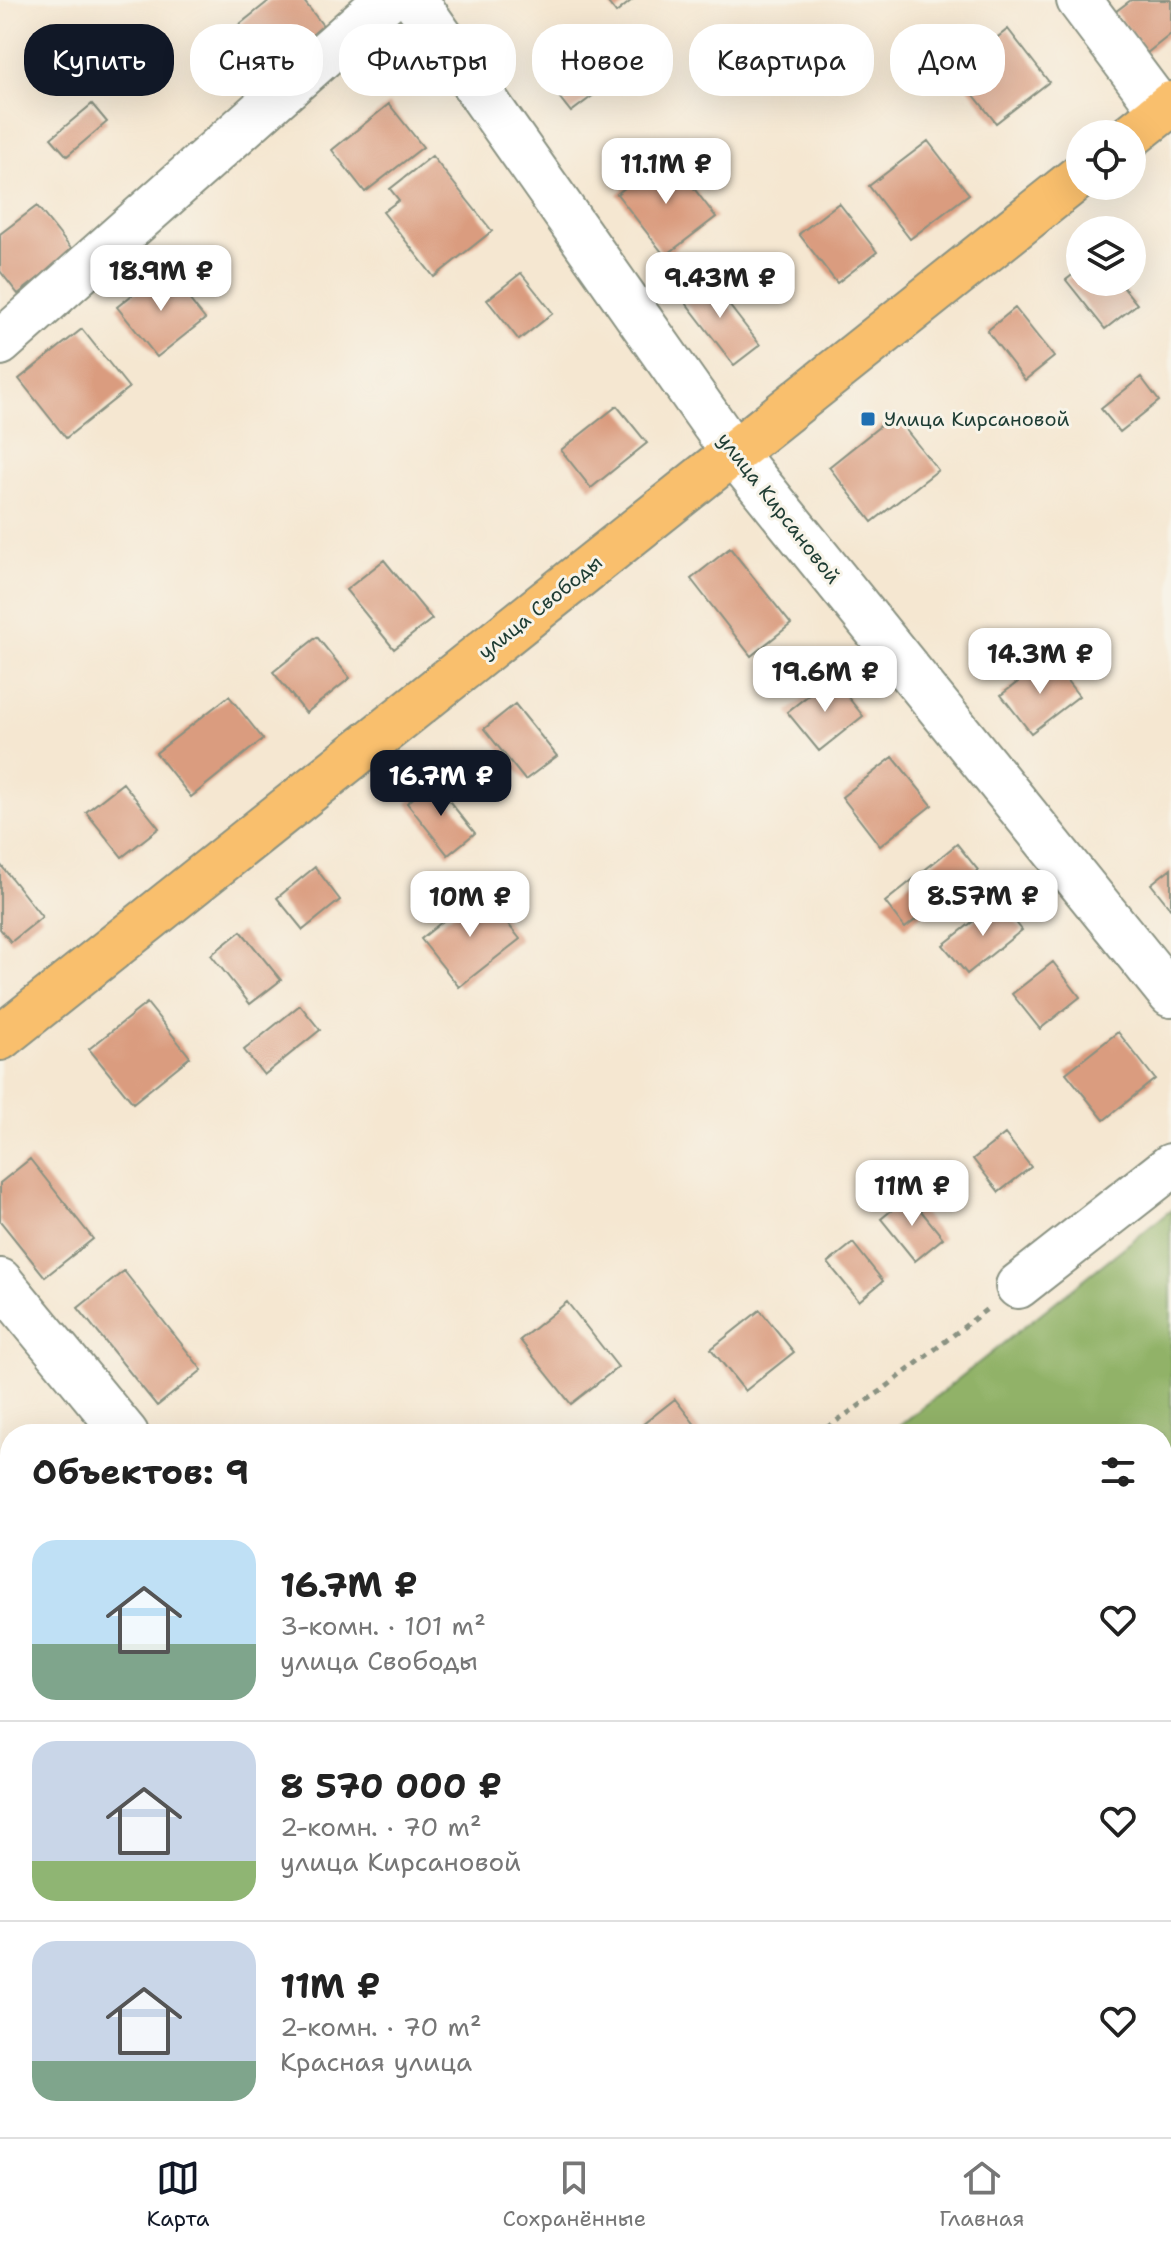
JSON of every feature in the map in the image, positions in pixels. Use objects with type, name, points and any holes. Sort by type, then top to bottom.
[{"type":"main road","name":"улица Свободы","points":[[0,1038],[1066,187]]},
{"type":"street","points":[[0,343],[386,0]]},
{"type":"street","name":"улица Кирсановой","points":[[415,0],[733,452],[1171,995]]},
{"type":"street","points":[[1079,0],[1155,116]]},
{"type":"street","points":[[1018,1286],[1171,1166]]},
{"type":"street","points":[[0,1281],[118,1424]]},
{"type":"path","points":[[832,1424],[881,1391],[1018,1286]]},
{"type":"green space","points":[[1171,1210],[1171,1424],[902,1424]]},
{"type":"building","points":[[270,0],[303,0],[322,24],[240,24]]},
{"type":"building","points":[[606,0],[632,0],[616,13]]},
{"type":"building","points":[[1131,0],[1171,0],[1171,34],[1147,53],[1115,12]]},
{"type":"building","points":[[1008,29],[1049,82],[996,123],[975,96],[1005,96],[1005,31]]},
{"type":"building","points":[[558,96],[592,96],[571,112]]},
{"type":"building","points":[[92,104],[107,122],[67,156],[51,138]]},
{"type":"building","points":[[389,104],[423,147],[365,192],[332,150]]},
{"type":"building","points":[[928,141],[969,194],[910,239],[869,186]]},
{"type":"building","points":[[668,155],[716,217],[665,256],[617,194]]},
{"type":"building","points":[[432,156],[492,231],[434,277],[383,212],[399,200],[390,189]]},
{"type":"building","points":[[839,203],[877,252],[837,283],[799,234]]},
{"type":"building","points":[[37,206],[73,251],[18,294],[0,271],[0,234]]},
{"type":"building","points":[[165,269],[205,319],[157,357],[117,307]]},
{"type":"building","points":[[521,273],[553,313],[519,340],[487,300]]},
{"type":"building","points":[[705,274],[760,345],[734,365],[679,294]]},
{"type":"building","points":[[1079,296],[1130,296],[1137,304],[1105,329]]},
{"type":"building","points":[[1015,308],[1054,357],[1025,380],[987,331]]},
{"type":"building","points":[[82,329],[129,388],[66,438],[19,379]]},
{"type":"building","points":[[1141,377],[1159,401],[1120,432],[1101,409]]},
{"type":"building","points":[[617,406],[647,443],[591,488],[561,450]]},
{"type":"building","points":[[894,415],[938,470],[872,522],[829,467]]},
{"type":"building","points":[[730,548],[791,624],[751,656],[691,579]]},
{"type":"building","points":[[384,560],[432,619],[394,649],[346,590]]},
{"type":"building","points":[[317,637],[350,678],[306,713],[273,672]]},
{"type":"building","points":[[1049,658],[1079,696],[1031,733],[1001,695]]},
{"type":"building","points":[[832,677],[863,716],[819,751],[787,712]]},
{"type":"building","points":[[229,696],[263,739],[191,797],[156,753]]},
{"type":"building","points":[[515,704],[557,756],[525,780],[484,729]]},
{"type":"building","points":[[893,757],[932,805],[880,846],[842,797]]},
{"type":"building","points":[[434,782],[475,833],[448,855],[407,803]]},
{"type":"building","points":[[123,783],[159,828],[122,857],[86,812]]},
{"type":"building","points":[[957,844],[978,870],[905,928],[885,902]]},
{"type":"building","points":[[0,864],[42,917],[11,942],[0,929]]},
{"type":"building","points":[[315,867],[340,900],[303,930],[277,898]]},
{"type":"building","points":[[1171,868],[1171,909],[1151,884]]},
{"type":"building","points":[[481,890],[520,939],[459,987],[421,939]]},
{"type":"building","points":[[999,901],[1022,930],[967,974],[943,945]]},
{"type":"building","points":[[241,931],[281,980],[250,1004],[211,955]]},
{"type":"building","points":[[1053,962],[1080,997],[1040,1029],[1012,994]]},
{"type":"building","points":[[147,1003],[190,1057],[133,1103],[89,1049]]},
{"type":"building","points":[[300,1005],[320,1030],[264,1075],[244,1050]]},
{"type":"building","points":[[1118,1032],[1155,1079],[1104,1120],[1066,1073]]},
{"type":"building","points":[[1005,1134],[1031,1167],[999,1192],[973,1159]]},
{"type":"building","points":[[30,1159],[93,1239],[45,1277],[0,1221],[0,1183]]},
{"type":"building","points":[[909,1196],[943,1238],[915,1261],[881,1219]]},
{"type":"building","points":[[853,1243],[883,1281],[859,1301],[828,1263]]},
{"type":"building","points":[[124,1271],[202,1370],[157,1406],[78,1308]]},
{"type":"building","points":[[567,1302],[618,1367],[571,1404],[520,1340]]},
{"type":"building","points":[[760,1310],[794,1352],[745,1391],[711,1349]]},
{"type":"building","points":[[675,1399],[695,1424],[643,1424]]},
{"type":"place","name":"Улица Кирсановой","points":[[868,419]]}]
